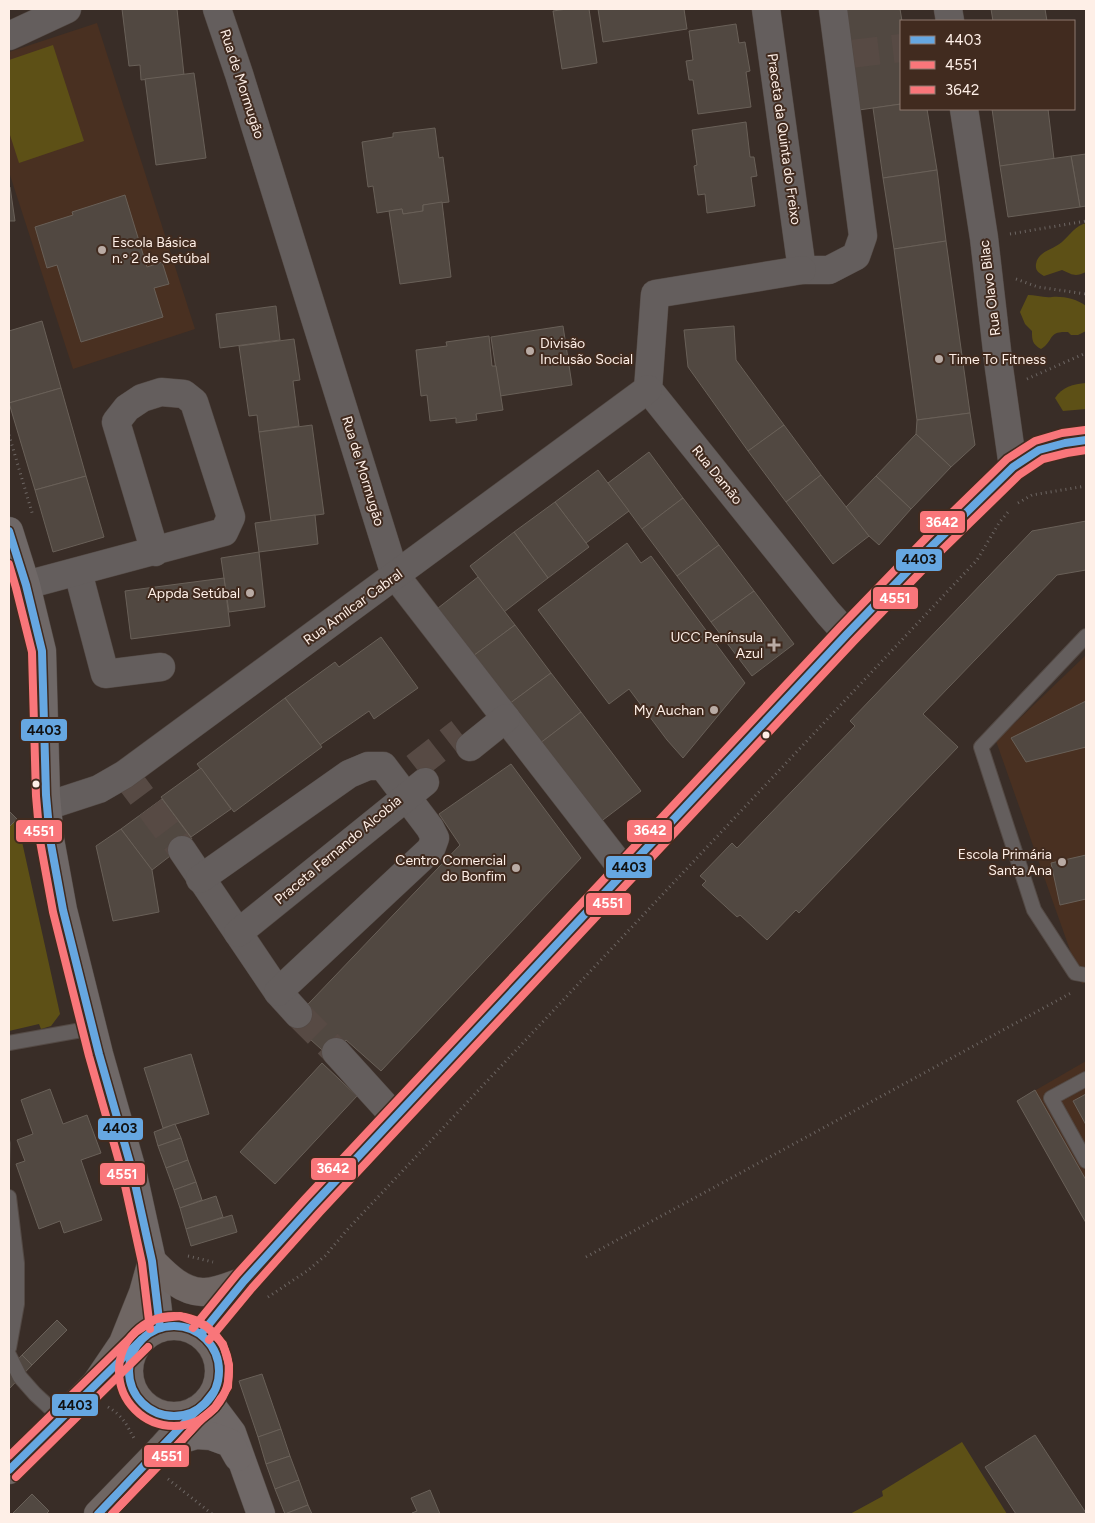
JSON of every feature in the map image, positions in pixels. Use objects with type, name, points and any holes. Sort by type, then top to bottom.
[{"type":"main road","points":[[201,1334],[244,1281],[395,1117],[847,634],[934,544],[1013,467],[1039,450],[1086,440]]},
{"type":"main road","points":[[9,532],[26,585],[42,651],[47,806],[50,839],[63,910],[132,1170],[152,1261],[150,1334],[132,1356],[129,1373],[133,1391],[144,1405],[160,1414],[178,1416],[201,1406]]},
{"type":"main road","points":[[152,1261],[168,1277],[184,1287],[202,1292],[223,1289],[244,1281]]},
{"type":"main road","points":[[96,1383],[123,1343],[144,1293],[152,1261]]},
{"type":"main road","points":[[9,1470],[96,1383],[150,1334],[181,1326],[201,1334],[214,1348],[220,1366],[218,1385],[201,1406],[98,1514]]},
{"type":"main road","points":[[201,1406],[232,1433],[261,1514]]},
{"type":"main road","points":[[161,1449],[179,1440],[196,1436],[211,1436],[230,1443],[246,1471]]},
{"type":"street","points":[[9,36],[67,9]]},
{"type":"street","name":"Rua de Mormugão","points":[[217,9],[395,575],[625,872]]},
{"type":"street","name":"Praceta da Quinta do Freixo","points":[[766,9],[802,270]]},
{"type":"street","points":[[648,389],[655,294],[802,270],[829,270],[856,256],[863,236],[845,55],[833,9]]},
{"type":"street","name":"Rua Olavo Bilac","points":[[964,110],[984,238],[1013,467]]},
{"type":"street","name":"Rua Amílcar Cabral","points":[[47,806],[100,789],[125,774],[648,389]]},
{"type":"street","name":"Rua Damão","points":[[648,389],[828,613],[847,634]]},
{"type":"street","points":[[26,585],[155,552],[224,532],[231,517],[194,402],[184,394],[161,392],[142,398],[127,408],[116,422],[155,552]]},
{"type":"street","points":[[78,572],[106,674],[161,667]]},
{"type":"street","points":[[465,739],[501,711]]},
{"type":"street","name":"Praceta Fernando Alcobia","points":[[200,879],[349,774],[368,766],[383,766],[410,782],[238,933]]},
{"type":"street","points":[[278,992],[431,849],[435,838],[410,782]]},
{"type":"street","points":[[182,850],[278,992],[298,1014]]},
{"type":"street","points":[[336,1052],[395,1117]]},
{"type":"lane","points":[[1081,974],[1034,910],[981,747],[1086,636]]},
{"type":"lane","points":[[9,1043],[93,1028]]},
{"type":"lane","points":[[1086,1079],[1052,1098],[1086,1161]]},
{"type":"lane","points":[[9,1197],[17,1263],[18,1304],[9,1348]]},
{"type":"lane","points":[[9,1355],[20,1377],[61,1418]]},
{"type":"path","points":[[984,238],[1086,221]]},
{"type":"path","points":[[1014,279],[1038,286],[1086,294]]},
{"type":"path","points":[[1026,379],[1086,353]]},
{"type":"path","points":[[586,1256],[1076,990],[1081,974]]},
{"type":"shaded area","name":"Escola Básica n.º 2 de Setúbal","points":[[97,23],[195,329],[73,369],[9,172],[9,52]]},
{"type":"shaded area","points":[[53,45],[84,141],[19,163],[9,132],[9,60]]},
{"type":"shaded area","points":[[1086,223],[1086,272],[1074,275],[1062,270],[1044,276],[1039,273],[1036,266],[1040,256],[1062,242],[1079,226]]},
{"type":"shaded area","points":[[1028,295],[1065,298],[1086,306],[1086,331],[1078,335],[1071,335],[1068,332],[1057,333],[1041,349],[1033,342],[1032,331],[1025,324],[1020,312]]},
{"type":"shaded area","points":[[1086,383],[1086,409],[1063,411],[1055,398],[1058,394],[1068,387]]},
{"type":"shaded area","name":"Escola Primária Santa Ana","points":[[1086,655],[1086,982],[1082,984],[996,741]]},
{"type":"shaded area","points":[[17,819],[60,1014],[51,1026],[41,1029],[39,1024],[9,1031],[9,827]]},
{"type":"shaded area","points":[[1086,1061],[1086,1223],[1017,1101]]},
{"type":"shaded area","points":[[962,1442],[1007,1514],[850,1514],[883,1496],[882,1491]]},
{"type":"building","points":[[122,9],[177,9],[184,75],[141,80],[140,65],[129,66]]},
{"type":"building","points":[[589,9],[597,63],[562,69],[553,11]]},
{"type":"building","points":[[598,9],[684,9],[687,29],[603,42]]},
{"type":"building","points":[[845,9],[900,9],[902,20],[900,20],[900,104],[859,110]]},
{"type":"building","points":[[991,9],[1045,9],[1047,20],[993,20]]},
{"type":"building","points":[[736,24],[739,43],[745,42],[750,71],[746,72],[751,107],[698,114],[693,80],[689,80],[686,61],[693,60],[689,31]]},
{"type":"building","points":[[194,73],[206,158],[156,165],[145,79]]},
{"type":"building","points":[[900,104],[900,110],[927,110],[937,170],[883,178],[873,108]]},
{"type":"building","points":[[992,110],[1048,110],[1054,159],[1000,166]]},
{"type":"building","points":[[746,122],[750,157],[754,157],[757,176],[751,177],[755,206],[707,213],[705,194],[698,195],[694,166],[697,165],[692,130]]},
{"type":"building","points":[[435,128],[439,158],[443,157],[449,202],[423,205],[423,211],[403,214],[402,209],[377,213],[373,186],[368,187],[362,142],[393,137],[393,133]]},
{"type":"building","points":[[1086,154],[1086,206],[1080,207],[1071,156]]},
{"type":"building","points":[[1071,156],[1080,207],[1008,217],[1000,166]]},
{"type":"building","points":[[937,170],[946,241],[894,249],[883,178]]},
{"type":"building","points":[[10,187],[15,221],[9,221]]},
{"type":"building","points":[[125,195],[147,267],[162,262],[169,284],[154,288],[163,317],[81,342],[57,265],[47,268],[35,227],[73,215],[72,212]]},
{"type":"building","points":[[442,202],[451,277],[400,284],[389,211],[402,209],[403,214],[423,211],[423,205]]},
{"type":"building","points":[[946,241],[970,413],[917,420],[894,249]]},
{"type":"building","points":[[276,306],[280,340],[220,348],[216,314]]},
{"type":"building","points":[[42,321],[61,388],[9,403],[9,331]]},
{"type":"building","name":"Divisão Inclusão Social","points":[[563,326],[572,385],[500,396],[491,337]]},
{"type":"building","points":[[734,326],[736,360],[784,425],[748,451],[688,367],[684,330]]},
{"type":"building","points":[[489,336],[492,366],[496,366],[503,410],[476,414],[477,420],[456,423],[456,418],[430,421],[427,395],[421,396],[416,350],[447,346],[446,342]]},
{"type":"building","points":[[294,339],[300,380],[293,381],[299,426],[259,432],[257,415],[249,416],[239,346]]},
{"type":"building","points":[[61,388],[86,476],[35,490],[9,403]]},
{"type":"building","points":[[970,413],[975,445],[951,467],[916,434],[917,420]]},
{"type":"building","points":[[312,425],[324,514],[271,521],[259,432]]},
{"type":"building","points":[[784,425],[821,475],[786,502],[748,451]]},
{"type":"building","points":[[916,434],[951,467],[911,509],[876,476]]},
{"type":"building","points":[[649,452],[683,498],[642,529],[608,483]]},
{"type":"building","points":[[598,470],[629,511],[586,543],[555,502]]},
{"type":"building","points":[[821,475],[869,536],[833,564],[786,502]]},
{"type":"building","points":[[86,476],[104,537],[53,552],[35,490]]},
{"type":"building","points":[[876,476],[911,509],[879,545],[869,536],[846,507]]},
{"type":"building","points":[[683,498],[719,545],[677,576],[642,529]]},
{"type":"building","points":[[555,502],[589,547],[548,578],[514,532]]},
{"type":"building","points":[[315,515],[318,544],[259,552],[255,523]]},
{"type":"building","points":[[1086,521],[1086,570],[1057,575],[923,714],[958,747],[799,913],[796,910],[767,940],[740,915],[737,917],[702,885],[706,881],[700,876],[732,843],[737,848],[855,726],[850,721],[1032,531]]},
{"type":"building","points":[[514,532],[548,578],[504,612],[470,566]]},
{"type":"building","points":[[627,543],[641,563],[651,556],[745,683],[683,758],[667,740],[629,689],[609,704],[538,610]]},
{"type":"building","points":[[719,545],[754,591],[711,622],[677,576]]},
{"type":"building","points":[[259,552],[265,607],[229,612],[221,558]]},
{"type":"building","points":[[478,577],[515,625],[473,656],[438,608]]},
{"type":"building","points":[[224,578],[230,626],[131,639],[125,591]]},
{"type":"building","points":[[754,591],[794,644],[752,676],[711,622]]},
{"type":"building","points":[[515,625],[551,673],[509,704],[473,656]]},
{"type":"building","points":[[381,637],[418,688],[374,719],[369,711],[320,745],[285,698],[335,662],[339,667]]},
{"type":"building","points":[[551,673],[581,712],[539,744],[509,704]]},
{"type":"building","points":[[285,698],[322,747],[234,812],[197,764]]},
{"type":"building","points":[[1086,701],[1086,747],[1026,762],[1011,738]]},
{"type":"building","points":[[581,712],[641,791],[599,823],[539,744]]},
{"type":"building","points":[[511,764],[581,858],[381,1071],[346,1040],[331,1058],[291,1022],[460,845],[439,814]]},
{"type":"building","points":[[201,768],[231,809],[191,837],[161,797]]},
{"type":"building","points":[[162,799],[192,839],[152,870],[121,829]]},
{"type":"building","points":[[9,811],[17,819],[9,827]]},
{"type":"building","points":[[121,829],[152,870],[159,912],[113,921],[96,846]]},
{"type":"building","points":[[1086,855],[1086,899],[1060,905],[1051,863]]},
{"type":"building","points":[[191,1054],[209,1114],[163,1128],[144,1068]]},
{"type":"building","points":[[322,1063],[357,1096],[275,1184],[240,1152]]},
{"type":"building","points":[[50,1089],[63,1124],[87,1115],[101,1153],[81,1160],[102,1220],[64,1233],[60,1221],[39,1229],[16,1164],[25,1161],[17,1140],[33,1134],[21,1100]]},
{"type":"building","points":[[1035,1090],[1086,1180],[1086,1223],[1017,1101]]},
{"type":"building","points":[[1086,1094],[1086,1125],[1073,1101]]},
{"type":"building","points":[[175,1124],[181,1138],[158,1146],[154,1132]]},
{"type":"building","points":[[9,1136],[10,1143],[9,1198]]},
{"type":"building","points":[[181,1138],[188,1160],[166,1168],[158,1146]]},
{"type":"building","points":[[188,1160],[196,1182],[174,1190],[166,1168]]},
{"type":"building","points":[[196,1182],[202,1200],[180,1208],[174,1190]]},
{"type":"building","points":[[216,1196],[223,1217],[186,1229],[180,1208]]},
{"type":"building","points":[[232,1215],[237,1232],[191,1246],[186,1229]]},
{"type":"building","points":[[57,1320],[67,1330],[32,1365],[22,1355]]},
{"type":"building","points":[[22,1355],[32,1365],[9,1389],[9,1369]]},
{"type":"building","points":[[262,1374],[281,1429],[258,1437],[239,1381]]},
{"type":"building","points":[[281,1429],[290,1456],[266,1464],[258,1437]]},
{"type":"building","points":[[1035,1435],[1086,1514],[1016,1514],[985,1467]]},
{"type":"building","points":[[290,1456],[299,1480],[275,1489],[266,1464]]},
{"type":"building","points":[[299,1480],[308,1505],[285,1514],[275,1489]]},
{"type":"building","points":[[430,1490],[440,1514],[413,1514],[417,1511],[411,1498]]},
{"type":"building","points":[[32,1494],[49,1511],[46,1514],[12,1514]]},
{"type":"building","points":[[308,1505],[312,1514],[285,1514]]},
{"type":"tunnel","points":[[851,54],[900,48]]},
{"type":"tunnel","points":[[415,767],[460,732]]},
{"type":"tunnel","points":[[125,774],[182,850]]},
{"type":"tunnel","points":[[298,1014],[336,1052]]},
{"type":"transit line","name":"3642","points":[[193,1328],[237,1274],[305,1199],[840,627],[927,537],[1007,459],[1035,441],[1062,433],[1085,430]]},
{"type":"transit line","name":"4403","points":[[201,1334],[244,1281],[312,1206],[847,634],[934,544],[1013,467],[1039,450],[1086,440]]},
{"type":"transit line","name":"4551","points":[[209,1340],[252,1288],[319,1213],[854,641],[941,551],[1019,475],[1043,459],[1086,450]]},
{"type":"transit line","name":"4403","points":[[9,531],[26,585],[42,651],[46,795],[50,839],[63,910],[99,1054],[132,1170],[152,1261],[160,1328]]},
{"type":"transit line","name":"4551","points":[[9,564],[32,652],[36,796],[40,841],[53,912],[89,1056],[122,1172],[142,1263],[150,1329]]},
{"type":"transit line","name":"4551","points":[[174,1316],[185,1317],[195,1321],[213,1332],[224,1350],[228,1360],[229,1371],[228,1382],[224,1392],[213,1410],[195,1421],[185,1425],[174,1426],[163,1425],[153,1421],[135,1410],[124,1392],[120,1382],[119,1371],[120,1360],[124,1350],[135,1332],[153,1321],[163,1317],[174,1316]]},
{"type":"transit line","name":"3642","points":[[9,1456],[136,1332],[156,1319],[180,1316],[206,1326],[223,1344],[229,1365],[228,1387],[215,1408],[202,1418],[112,1514]]},
{"type":"transit line","name":"4403","points":[[174,1326],[191,1330],[206,1339],[215,1354],[219,1371],[215,1388],[206,1403],[191,1412],[174,1416],[157,1412],[142,1403],[133,1388],[129,1371],[133,1354],[142,1339],[157,1330],[174,1326]]},
{"type":"transit line","name":"4403","points":[[9,1470],[141,1340]]},
{"type":"transit line","name":"4551","points":[[16,1477],[148,1347]]},
{"type":"transit line","name":"4403","points":[[98,1514],[213,1393]]},
{"type":"transit line","name":"4551","points":[[112,1514],[215,1407],[221,1398]]},
{"type":"place","name":"Escola Básica n.º 2 de Setúbal","points":[[102,250]]},
{"type":"place","name":"Divisão Inclusão Social","points":[[530,351]]},
{"type":"place","name":"Time To Fitness","points":[[939,359]]},
{"type":"place","name":"Appda Setúbal","points":[[250,593]]},
{"type":"place","name":"UCC Península Azul","points":[[774,645]]},
{"type":"place","name":"My Auchan","points":[[714,710]]},
{"type":"place","name":"Escola Primária Santa Ana","points":[[1062,862]]},
{"type":"place","name":"Centro Comercial do Bonfim","points":[[516,868]]}]
